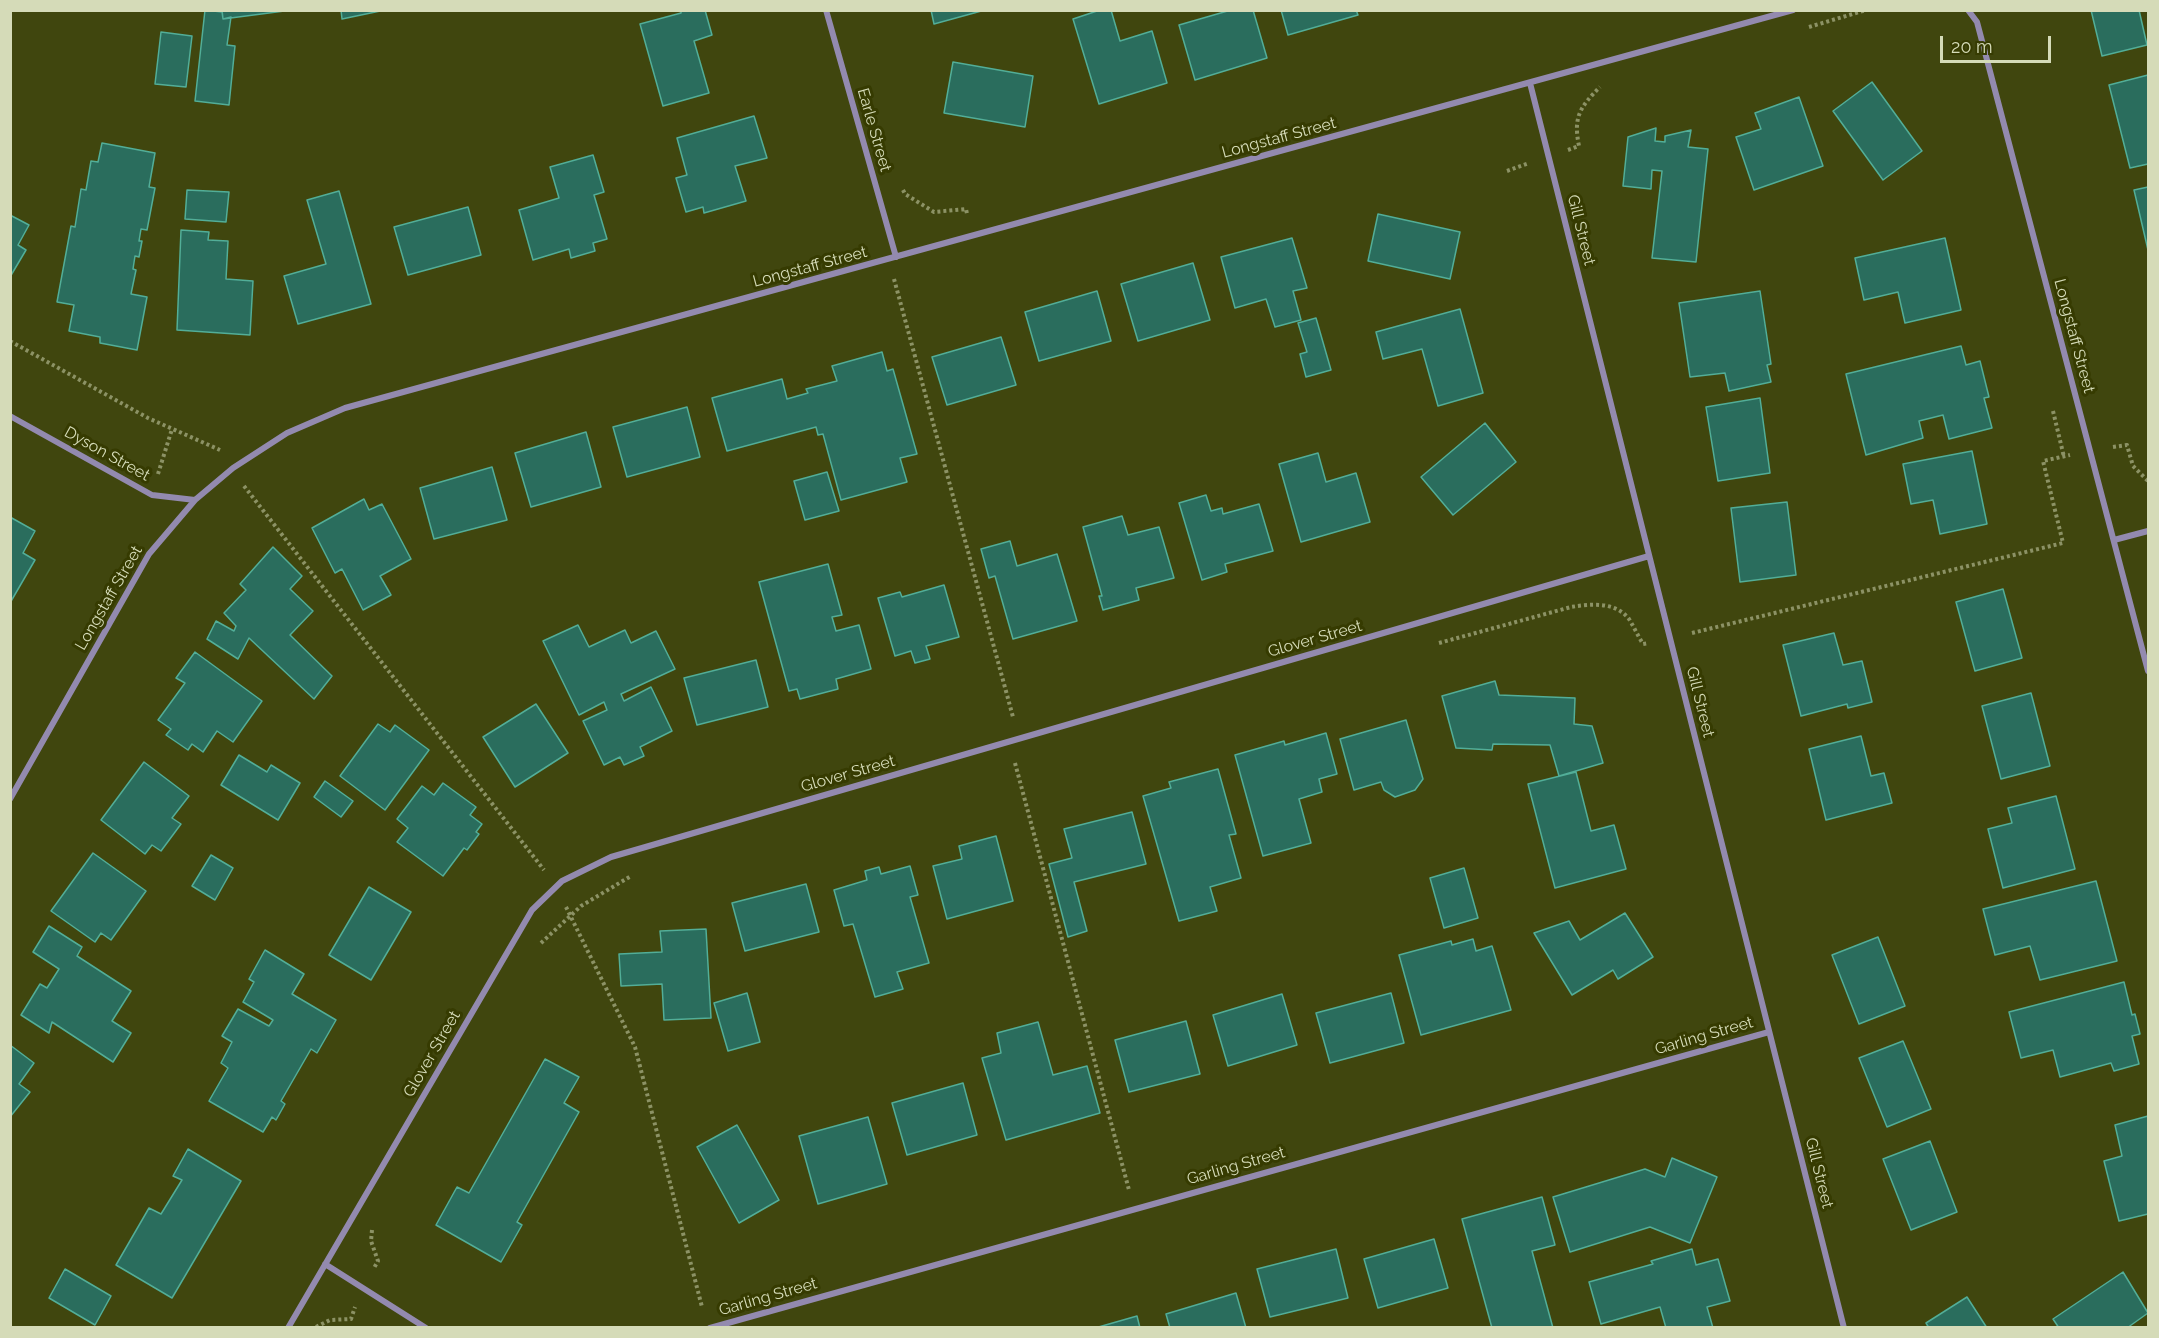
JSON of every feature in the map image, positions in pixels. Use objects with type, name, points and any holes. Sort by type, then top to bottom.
[{"type":"street","name":"Earle Street","points":[[826,10],[896,257]]},
{"type":"street","name":"Longstaff Street","points":[[10,799],[149,554],[195,500],[233,468],[287,433],[345,408],[1793,10]]},
{"type":"street","name":"Longstaff Street","points":[[1968,10],[1977,22],[2148,671]]},
{"type":"street","name":"Gill Street","points":[[1530,82],[1844,1328]]},
{"type":"street","name":"Dyson Street","points":[[10,416],[152,495],[195,500]]},
{"type":"street","points":[[2114,540],[2148,531]]},
{"type":"street","name":"Glover Street","points":[[288,1328],[532,910],[562,881],[611,857],[1649,556]]},
{"type":"street","name":"Garling Street","points":[[710,1328],[1769,1032]]},
{"type":"street","points":[[325,1264],[426,1328]]},
{"type":"path","points":[[1808,27],[1866,10]]},
{"type":"path","points":[[1507,171],[1579,146],[1575,128],[1582,106],[1601,85]]},
{"type":"path","points":[[901,186],[904,194],[934,212],[966,209],[971,236]]},
{"type":"path","points":[[894,279],[1018,739],[1014,761],[1134,1209]]},
{"type":"path","points":[[10,341],[148,418],[221,450],[248,491],[556,888],[635,1047],[701,1303]]},
{"type":"path","points":[[152,495],[172,429]]},
{"type":"path","points":[[1571,607],[1590,604],[1608,606],[1628,617],[1642,644],[1670,638],[2063,543],[2043,461],[2127,445],[2133,466],[2148,481]]},
{"type":"path","points":[[534,950],[581,906],[638,872]]},
{"type":"path","points":[[315,1328],[330,1320],[351,1319],[378,1260],[371,1241],[373,1221]]},
{"type":"building","points":[[205,10],[222,12],[223,19],[231,17],[227,45],[235,46],[229,105],[195,101]]},
{"type":"building","points":[[222,10],[292,10],[223,19]]},
{"type":"building","points":[[341,10],[385,10],[342,19]]},
{"type":"building","points":[[681,10],[705,10],[712,35],[694,41],[709,93],[663,106],[640,24],[681,13]]},
{"type":"building","points":[[931,10],[985,10],[934,24]]},
{"type":"building","points":[[1100,10],[1111,10],[1120,41],[1152,31],[1167,83],[1099,104],[1073,19]]},
{"type":"building","points":[[1231,10],[1253,10],[1267,58],[1195,80],[1179,25]]},
{"type":"building","points":[[1281,10],[1356,10],[1358,15],[1288,35]]},
{"type":"building","points":[[2091,10],[2139,10],[2147,45],[2102,56]]},
{"type":"building","points":[[161,32],[192,36],[186,87],[155,84]]},
{"type":"building","points":[[953,62],[1033,76],[1025,127],[944,113]]},
{"type":"building","points":[[2148,75],[2148,164],[2130,168],[2109,85]]},
{"type":"building","points":[[1872,82],[1922,151],[1883,180],[1833,111]]},
{"type":"building","points":[[1799,97],[1823,166],[1754,190],[1736,137],[1761,129],[1755,113]]},
{"type":"building","points":[[754,116],[767,158],[735,166],[746,201],[704,213],[703,207],[686,212],[676,178],[687,175],[677,138]]},
{"type":"building","points":[[1656,128],[1655,141],[1665,142],[1665,136],[1691,130],[1688,147],[1708,149],[1696,262],[1652,258],[1662,171],[1652,170],[1651,189],[1623,186],[1628,137]]},
{"type":"building","points":[[102,143],[155,153],[149,187],[155,188],[147,230],[141,229],[139,241],[142,241],[139,257],[135,256],[133,269],[136,270],[131,294],[147,297],[137,350],[100,343],[100,337],[69,331],[74,305],[57,302],[71,226],[75,227],[81,189],[86,190],[91,161],[98,162]]},
{"type":"building","points":[[593,155],[604,192],[594,195],[607,239],[593,243],[595,251],[571,258],[569,249],[533,260],[519,210],[559,198],[550,167]]},
{"type":"building","points":[[2148,187],[2148,250],[2134,190]]},
{"type":"building","points":[[187,190],[229,192],[226,222],[185,219]]},
{"type":"building","points":[[339,191],[371,304],[298,324],[284,276],[326,264],[307,200]]},
{"type":"building","points":[[468,207],[481,255],[408,275],[394,227]]},
{"type":"building","points":[[1378,214],[1460,232],[1450,279],[1368,261]]},
{"type":"building","points":[[10,215],[29,225],[18,245],[26,250],[10,277]]},
{"type":"building","points":[[181,230],[209,232],[208,240],[228,241],[226,279],[253,281],[250,335],[177,330]]},
{"type":"building","points":[[1292,238],[1307,288],[1293,291],[1301,320],[1275,327],[1266,299],[1235,308],[1221,257]]},
{"type":"building","points":[[1945,238],[1961,310],[1905,323],[1898,292],[1864,300],[1855,258]]},
{"type":"building","points":[[1193,263],[1210,320],[1138,341],[1121,284]]},
{"type":"building","points":[[1097,291],[1111,341],[1039,361],[1025,312]]},
{"type":"building","points":[[1760,291],[1771,364],[1767,365],[1771,382],[1729,391],[1725,373],[1690,377],[1679,303]]},
{"type":"building","points":[[1460,309],[1483,393],[1438,406],[1422,349],[1383,359],[1376,332]]},
{"type":"building","points":[[1316,318],[1331,370],[1306,377],[1300,354],[1307,352],[1298,323]]},
{"type":"building","points":[[1001,337],[1016,385],[947,405],[932,357]]},
{"type":"building","points":[[1961,346],[1966,365],[1980,361],[1989,397],[1984,398],[1992,428],[1949,439],[1943,415],[1919,421],[1923,438],[1866,455],[1846,374]]},
{"type":"building","points":[[882,352],[887,371],[893,369],[917,454],[900,458],[907,482],[841,500],[823,434],[818,435],[816,427],[727,451],[712,398],[782,379],[787,399],[808,393],[806,389],[837,381],[832,366]]},
{"type":"building","points":[[1760,398],[1770,473],[1718,481],[1706,407]]},
{"type":"building","points":[[687,407],[700,457],[627,477],[613,427]]},
{"type":"building","points":[[1485,423],[1516,462],[1453,515],[1421,477]]},
{"type":"building","points":[[586,432],[601,487],[531,507],[515,453]]},
{"type":"building","points":[[1972,451],[1987,524],[1940,534],[1933,500],[1911,504],[1903,464]]},
{"type":"building","points":[[1318,453],[1326,482],[1356,473],[1370,522],[1301,542],[1279,464]]},
{"type":"building","points":[[492,467],[507,520],[434,539],[420,488]]},
{"type":"building","points":[[827,472],[839,511],[805,520],[794,481]]},
{"type":"building","points":[[1206,495],[1211,511],[1222,508],[1223,514],[1259,504],[1273,551],[1225,564],[1227,572],[1202,580],[1179,503]]},
{"type":"building","points":[[364,499],[369,510],[382,504],[411,559],[380,576],[391,595],[363,610],[342,569],[335,573],[312,528]]},
{"type":"building","points":[[1787,502],[1796,575],[1740,582],[1731,508]]},
{"type":"building","points":[[1122,516],[1128,535],[1159,527],[1174,578],[1136,588],[1139,600],[1103,610],[1099,596],[1102,596],[1083,527]]},
{"type":"building","points":[[10,517],[35,531],[23,553],[35,560],[10,603]]},
{"type":"building","points":[[1010,541],[1017,566],[1057,554],[1077,621],[1013,639],[995,576],[989,578],[981,549]]},
{"type":"building","points":[[273,547],[302,576],[290,589],[313,611],[290,635],[332,676],[314,699],[249,638],[238,659],[207,639],[216,621],[234,631],[236,626],[224,613],[246,590],[240,584]]},
{"type":"building","points":[[828,564],[842,615],[832,617],[836,631],[859,625],[871,669],[836,679],[838,689],[800,699],[797,689],[789,691],[759,582]]},
{"type":"building","points":[[944,585],[959,637],[926,646],[930,659],[915,663],[911,651],[895,656],[878,598],[900,592],[902,597]]},
{"type":"building","points":[[2003,589],[2022,658],[1975,671],[1956,602]]},
{"type":"building","points":[[578,625],[589,647],[625,630],[631,643],[656,631],[675,669],[621,694],[624,701],[651,687],[672,731],[640,747],[644,756],[624,765],[620,757],[604,765],[583,721],[607,710],[604,702],[579,715],[543,641]]},
{"type":"building","points":[[1834,633],[1843,665],[1862,661],[1872,702],[1848,708],[1847,704],[1801,716],[1783,645]]},
{"type":"building","points":[[195,652],[262,701],[233,742],[217,731],[203,752],[192,744],[188,750],[166,735],[171,729],[158,720],[185,683],[176,678]]},
{"type":"building","points":[[756,660],[768,707],[697,725],[684,678]]},
{"type":"building","points":[[1495,681],[1499,695],[1575,698],[1574,724],[1592,726],[1603,763],[1559,776],[1550,745],[1493,744],[1492,750],[1456,748],[1442,696]]},
{"type":"building","points":[[2031,693],[2050,766],[2001,779],[1982,706]]},
{"type":"building","points":[[536,704],[568,753],[515,787],[483,737]]},
{"type":"building","points":[[1406,720],[1423,779],[1415,790],[1395,797],[1384,790],[1381,782],[1354,790],[1340,739]]},
{"type":"building","points":[[378,724],[390,732],[395,725],[429,750],[385,810],[340,776]]},
{"type":"building","points":[[1326,733],[1337,774],[1319,779],[1322,792],[1299,799],[1311,843],[1263,856],[1235,755],[1284,741],[1285,745]]},
{"type":"building","points":[[1861,736],[1871,776],[1884,773],[1892,803],[1826,820],[1809,749]]},
{"type":"building","points":[[239,755],[267,772],[271,765],[300,783],[278,820],[221,785]]},
{"type":"building","points":[[144,762],[189,796],[172,818],[181,824],[161,851],[152,845],[145,854],[101,820]]},
{"type":"building","points":[[1218,769],[1236,834],[1229,835],[1241,878],[1210,887],[1217,911],[1179,921],[1143,796],[1171,788],[1169,782]]},
{"type":"building","points":[[1576,772],[1591,831],[1614,825],[1626,869],[1555,888],[1528,784]]},
{"type":"building","points":[[325,781],[353,801],[341,817],[314,797]]},
{"type":"building","points":[[443,783],[476,807],[470,815],[482,824],[476,832],[479,834],[467,850],[464,848],[443,876],[397,842],[408,828],[397,819],[422,786],[434,795]]},
{"type":"building","points":[[2056,796],[2075,869],[2003,888],[1988,829],[2012,823],[2008,808]]},
{"type":"building","points":[[1132,812],[1146,864],[1074,882],[1087,931],[1068,937],[1049,864],[1072,858],[1064,829]]},
{"type":"building","points":[[996,836],[1013,901],[947,919],[933,866],[962,859],[959,846]]},
{"type":"building","points":[[93,853],[146,891],[111,940],[101,933],[95,942],[51,911]]},
{"type":"building","points":[[211,855],[233,868],[215,900],[192,886]]},
{"type":"building","points":[[910,866],[918,895],[910,897],[929,963],[897,972],[903,989],[875,997],[853,924],[844,926],[834,890],[867,880],[865,871],[879,867],[881,874]]},
{"type":"building","points":[[1464,868],[1478,918],[1444,928],[1430,878]]},
{"type":"building","points":[[2096,881],[2117,961],[2040,980],[2030,946],[1995,955],[1983,909]]},
{"type":"building","points":[[806,884],[819,932],[745,951],[732,903]]},
{"type":"building","points":[[369,887],[411,912],[371,980],[329,955]]},
{"type":"building","points":[[1625,913],[1653,957],[1618,979],[1613,970],[1572,995],[1534,933],[1569,921],[1580,940]]},
{"type":"building","points":[[49,926],[82,947],[77,956],[131,991],[112,1021],[131,1033],[113,1062],[52,1022],[49,1033],[21,1015],[40,984],[47,988],[59,969],[33,952]]},
{"type":"building","points":[[706,929],[711,1018],[664,1020],[662,984],[621,986],[619,954],[662,952],[660,931]]},
{"type":"building","points":[[1878,937],[1905,1006],[1859,1024],[1832,955]]},
{"type":"building","points":[[1473,939],[1476,951],[1492,946],[1511,1010],[1421,1035],[1399,955],[1451,941],[1452,945]]},
{"type":"building","points":[[265,950],[304,974],[292,994],[336,1020],[317,1053],[311,1049],[281,1101],[285,1104],[276,1120],[272,1117],[263,1132],[209,1101],[228,1068],[221,1063],[232,1042],[222,1036],[238,1009],[269,1026],[273,1020],[243,1002],[254,982],[249,979]]},
{"type":"building","points":[[2124,982],[2132,1015],[2135,1014],[2140,1034],[2132,1036],[2139,1064],[2114,1071],[2111,1063],[2060,1077],[2053,1050],[2021,1058],[2009,1012]]},
{"type":"building","points":[[747,993],[760,1042],[728,1051],[714,1003]]},
{"type":"building","points":[[1391,993],[1404,1043],[1330,1063],[1316,1013]]},
{"type":"building","points":[[1282,994],[1297,1045],[1228,1066],[1213,1015]]},
{"type":"building","points":[[1186,1021],[1200,1074],[1129,1092],[1115,1040]]},
{"type":"building","points":[[1038,1022],[1053,1075],[1087,1066],[1100,1113],[1006,1140],[982,1058],[1001,1053],[997,1033]]},
{"type":"building","points":[[1903,1041],[1931,1109],[1887,1127],[1859,1058]]},
{"type":"building","points":[[10,1045],[34,1063],[19,1084],[30,1092],[10,1117]]},
{"type":"building","points":[[545,1059],[579,1077],[564,1103],[579,1112],[517,1222],[522,1225],[501,1262],[436,1225],[457,1187],[469,1193]]},
{"type":"building","points":[[963,1083],[977,1135],[907,1155],[892,1103]]},
{"type":"building","points":[[2148,1116],[2148,1214],[2119,1221],[2104,1161],[2122,1156],[2115,1125]]},
{"type":"building","points":[[868,1117],[887,1184],[818,1204],[799,1136]]},
{"type":"building","points":[[737,1125],[779,1200],[739,1223],[697,1147]]},
{"type":"building","points":[[1930,1141],[1957,1212],[1911,1230],[1883,1159]]},
{"type":"building","points":[[188,1149],[241,1181],[172,1298],[116,1265],[149,1208],[161,1214],[182,1180],[173,1176]]},
{"type":"building","points":[[1672,1158],[1717,1177],[1690,1243],[1650,1227],[1570,1252],[1553,1197],[1645,1169],[1665,1177]]},
{"type":"building","points":[[1542,1197],[1555,1245],[1532,1251],[1553,1328],[1492,1328],[1462,1219]]},
{"type":"building","points":[[1434,1239],[1448,1288],[1378,1308],[1364,1259]]},
{"type":"building","points":[[1336,1249],[1348,1298],[1270,1317],[1257,1269]]},
{"type":"building","points":[[1692,1249],[1696,1265],[1718,1259],[1730,1301],[1707,1307],[1713,1328],[1666,1328],[1660,1307],[1601,1324],[1589,1282],[1653,1264],[1651,1261]]},
{"type":"building","points":[[65,1269],[111,1296],[95,1325],[49,1298]]},
{"type":"building","points":[[2123,1272],[2148,1313],[2127,1328],[2059,1328],[2053,1319]]},
{"type":"building","points":[[1236,1293],[1246,1328],[1170,1328],[1166,1314]]},
{"type":"building","points":[[1967,1297],[1987,1328],[1929,1328],[1926,1323]]},
{"type":"building","points":[[1137,1316],[1140,1328],[1095,1328]]}]
